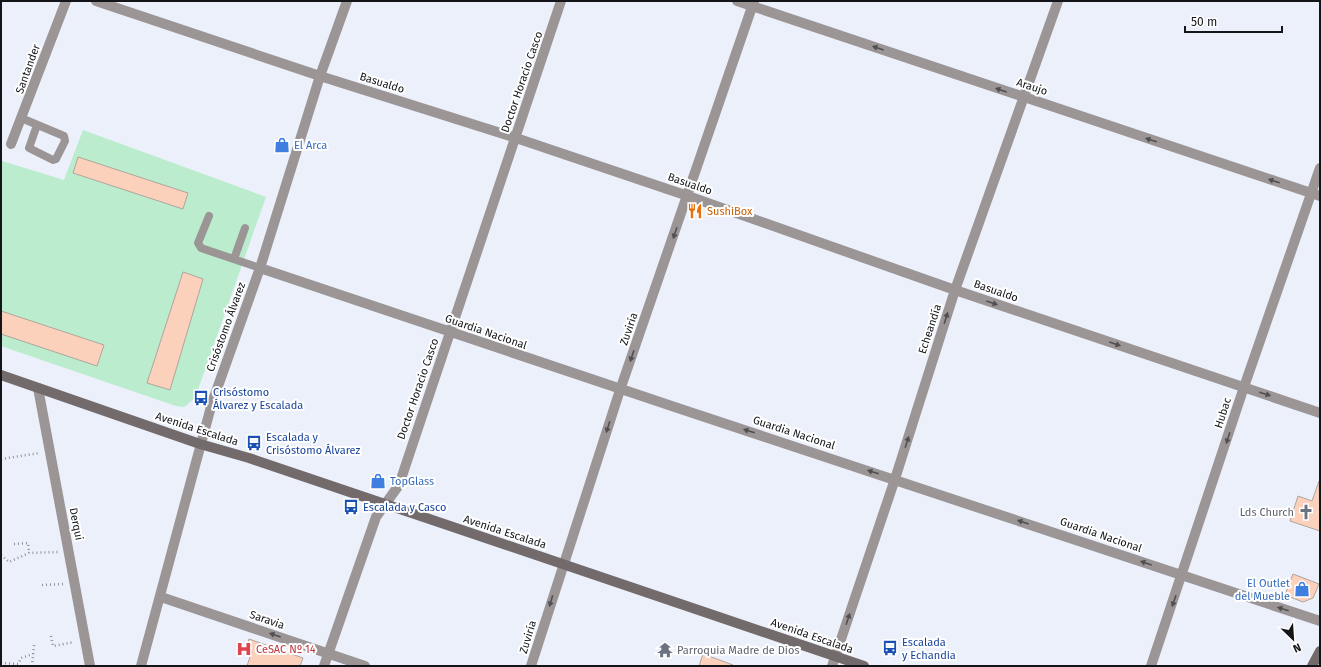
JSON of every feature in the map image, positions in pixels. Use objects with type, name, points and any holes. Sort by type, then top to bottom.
[{"type":"main road","name":"Avenida Escalada","points":[[1,375],[200,444],[249,458],[563,564],[834,661],[864,666]]},
{"type":"main road","points":[[1312,666],[1320,651]]},
{"type":"street","name":"Santander","points":[[11,144],[66,1]]},
{"type":"street","name":"Basualdo","points":[[96,1],[320,76],[516,138],[688,196],[955,290],[1320,413]]},
{"type":"street","name":"Crisóstomo Álvarez","points":[[141,666],[161,597],[212,403],[260,268],[320,76],[347,1]]},
{"type":"street","name":"Doctor Horacio Casco","points":[[324,666],[376,517],[399,485],[561,1]]},
{"type":"street","name":"Araujo","points":[[736,1],[753,4],[1024,97],[1316,194]]},
{"type":"street","name":"Echeandía","points":[[834,661],[895,479],[955,290],[1058,1]]},
{"type":"street","name":"Zuviría","points":[[531,666],[620,390],[753,4]]},
{"type":"street","name":"Hubac","points":[[1152,666],[1183,576],[1244,387],[1316,194],[1320,168]]},
{"type":"street","name":"Guardia Nacional","points":[[260,268],[620,390],[895,479],[1320,621]]},
{"type":"street","name":"Derqui","points":[[38,388],[90,666]]},
{"type":"street","name":"Saravia","points":[[161,597],[365,666]]},
{"type":"lane","points":[[21,118],[65,137],[56,159],[53,160],[28,148],[37,125]]},
{"type":"lane","points":[[209,216],[198,243],[199,246],[260,268]]},
{"type":"lane","points":[[234,259],[245,228]]},
{"type":"path","points":[[1,459],[49,451]]},
{"type":"path","points":[[14,544],[28,543],[29,553]]},
{"type":"path","points":[[1,555],[9,562],[29,553],[53,552]]},
{"type":"path","points":[[42,585],[75,583]]},
{"type":"path","points":[[50,636],[53,646],[84,640]]},
{"type":"path","points":[[32,666],[34,645]]},
{"type":"path","points":[[1,663],[18,664],[21,658],[33,654]]},
{"type":"green space","points":[[83,130],[266,197],[195,398],[184,407],[176,406],[1,346],[1,334],[97,366],[104,345],[1,311],[2,161],[64,180]],"holes":[[[78,158],[188,193],[183,209],[73,173]],[[183,272],[203,279],[169,390],[147,383]]]},
{"type":"building","points":[[78,157],[188,193],[183,209],[73,173]]},
{"type":"building","points":[[183,272],[203,279],[170,390],[147,383]]},
{"type":"building","points":[[1,311],[104,345],[97,366],[1,334]]},
{"type":"building","name":"Lds Church","points":[[1319,481],[1320,531],[1290,521],[1298,496],[1312,501]]},
{"type":"building","name":"El Outlet del Mueble","points":[[1293,574],[1319,584],[1313,598],[1303,602],[1285,595]]},
{"type":"building","points":[[249,639],[303,658],[300,666],[247,666],[252,651],[246,649]]},
{"type":"building","points":[[703,654],[733,665],[733,666],[699,666]]},
{"type":"place","name":"El Arca","points":[[282,145]]},
{"type":"place","name":"SushiBox","points":[[695,211]]},
{"type":"place","name":"Crisóstomo Álvarez y Escalada","points":[[201,398]]},
{"type":"place","name":"Escalada y Crisóstomo Álvarez","points":[[254,443]]},
{"type":"place","name":"TopGlass","points":[[378,481]]},
{"type":"place","name":"Escalada y Casco","points":[[351,507]]},
{"type":"place","name":"Lds Church","points":[[1306,512]]},
{"type":"place","name":"El Outlet del Mueble","points":[[1302,589]]},
{"type":"place","name":"Escalada y Echandia","points":[[890,648]]},
{"type":"place","name":"CeSAC Nº 14","points":[[244,649]]},
{"type":"place","name":"Parroquia Madre de Dios","points":[[665,650]]}]
